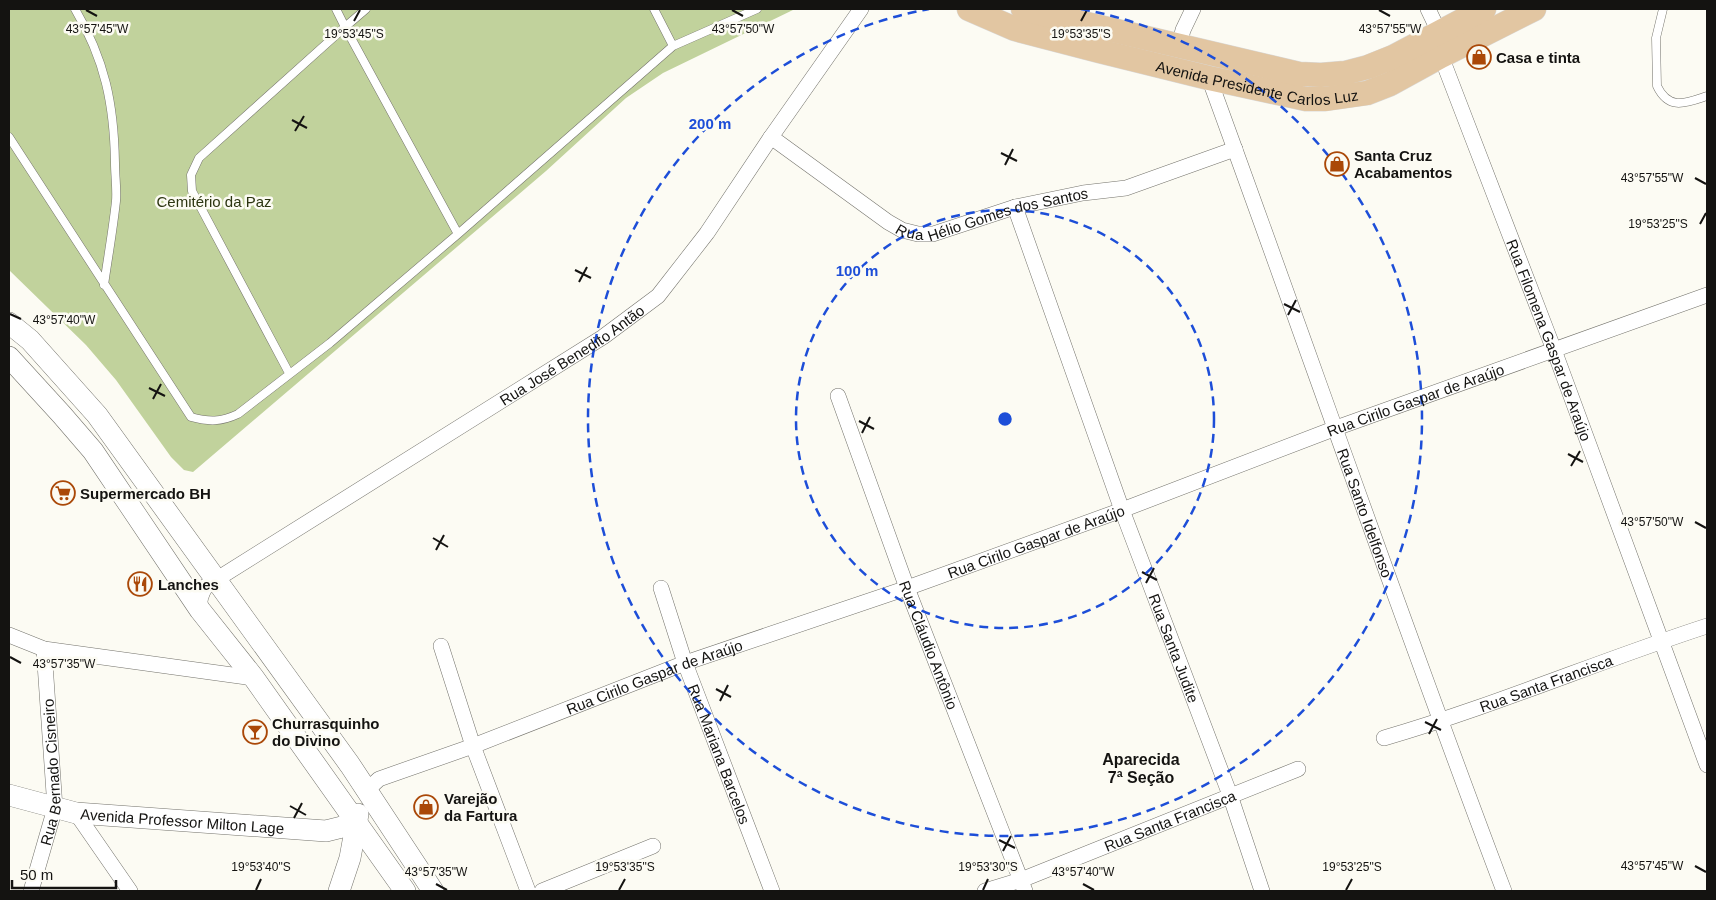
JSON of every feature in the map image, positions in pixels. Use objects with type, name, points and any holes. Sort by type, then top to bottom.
[{"type":"main road","name":"Avenida Presidente Carlos Luz","points":[[969,9],[1015,29],[1209,78],[1306,98],[1326,99],[1367,93],[1390,84],[1534,9]]},
{"type":"main road","name":"Avenida Presidente Carlos Luz","points":[[1023,9],[1079,16],[1179,46],[1298,74],[1321,75],[1344,73],[1368,67],[1393,57],[1484,9]]},
{"type":"main road","points":[[9,323],[30,340],[97,415],[367,790],[433,891]]},
{"type":"main road","points":[[9,357],[62,414],[93,451],[200,610],[254,678],[406,891]]},
{"type":"main road","points":[[340,891],[350,858],[356,820],[367,790]]},
{"type":"main road","name":"Avenida Professor Milton Lage","points":[[9,795],[76,813],[326,831],[342,827],[356,820]]},
{"type":"street","name":"Rua José Benedito Antão","points":[[200,610],[199,601],[206,586],[603,337],[658,296],[707,233],[771,137],[862,9]]},
{"type":"street","points":[[1179,46],[1183,30],[1193,9]]},
{"type":"street","points":[[1428,9],[1439,32]]},
{"type":"street","name":"Rua Filomena Gaspar de Araújo","points":[[1441,56],[1554,350],[1707,765]]},
{"type":"street","name":"Rua Santo Idelfonso","points":[[1209,78],[1440,722],[1504,891]]},
{"type":"street","name":"Rua Hélio Gomes dos Santos","points":[[771,137],[888,222],[902,230],[918,234],[933,234],[1014,207],[1083,192],[1126,188],[1235,149]]},
{"type":"street","name":"Rua Santa Judite","points":[[1014,207],[1122,510],[1230,795],[1262,891]]},
{"type":"street","name":"Rua Cirilo Gaspar de Araújo","points":[[367,790],[379,779],[473,746],[685,663],[907,588],[1122,510],[1336,428],[1707,296]]},
{"type":"street","name":"Rua Cláudio Antônio","points":[[838,396],[907,588],[1023,886]]},
{"type":"street","name":"Rua Mariana Barcelos","points":[[661,588],[685,663],[772,891]]},
{"type":"street","name":"Rua Santa Francisca","points":[[1384,738],[1440,722],[1707,626]]},
{"type":"street","points":[[9,636],[44,649],[254,678]]},
{"type":"street","points":[[441,646],[473,746],[528,891]]},
{"type":"street","name":"Rua Bernado Cisneiro","points":[[31,891],[55,808],[44,649]]},
{"type":"street","name":"Rua Santa Francisca","points":[[985,891],[1023,886],[1230,795],[1298,769]]},
{"type":"street","points":[[76,813],[130,891]]},
{"type":"street","points":[[542,891],[653,846]]},
{"type":"lane","points":[[75,9],[89,33],[101,63],[107,86],[114,130],[116,200],[104,285]]},
{"type":"lane","points":[[336,9],[458,234]]},
{"type":"lane","points":[[289,373],[192,191],[191,175],[199,158],[366,9]]},
{"type":"lane","points":[[654,9],[674,46]]},
{"type":"lane","points":[[9,137],[191,417],[203,420],[224,420],[238,414],[330,343],[674,46],[758,9]]},
{"type":"lane","points":[[1664,9],[1656,38],[1657,86],[1660,93],[1668,101],[1676,104],[1707,96]]},
{"type":"green space","name":"Cemitério da Paz","points":[[9,9],[795,9],[663,73],[626,98],[546,171],[193,472],[184,470],[171,457],[116,380],[86,345],[9,270]]},
{"type":"place","name":"Casa e tinta","points":[[1479,57]]},
{"type":"place","name":"Santa Cruz Acabamentos","points":[[1337,164]]},
{"type":"place","name":"Supermercado BH","points":[[63,493]]},
{"type":"place","name":"Lanches","points":[[140,584]]},
{"type":"place","name":"Churrasquinho do Divino","points":[[255,732]]},
{"type":"place","name":"Varejão da Fartura","points":[[426,807]]},
{"type":"district","name":"Aparecida 7ª Seção","points":[[1141,768]]}]
